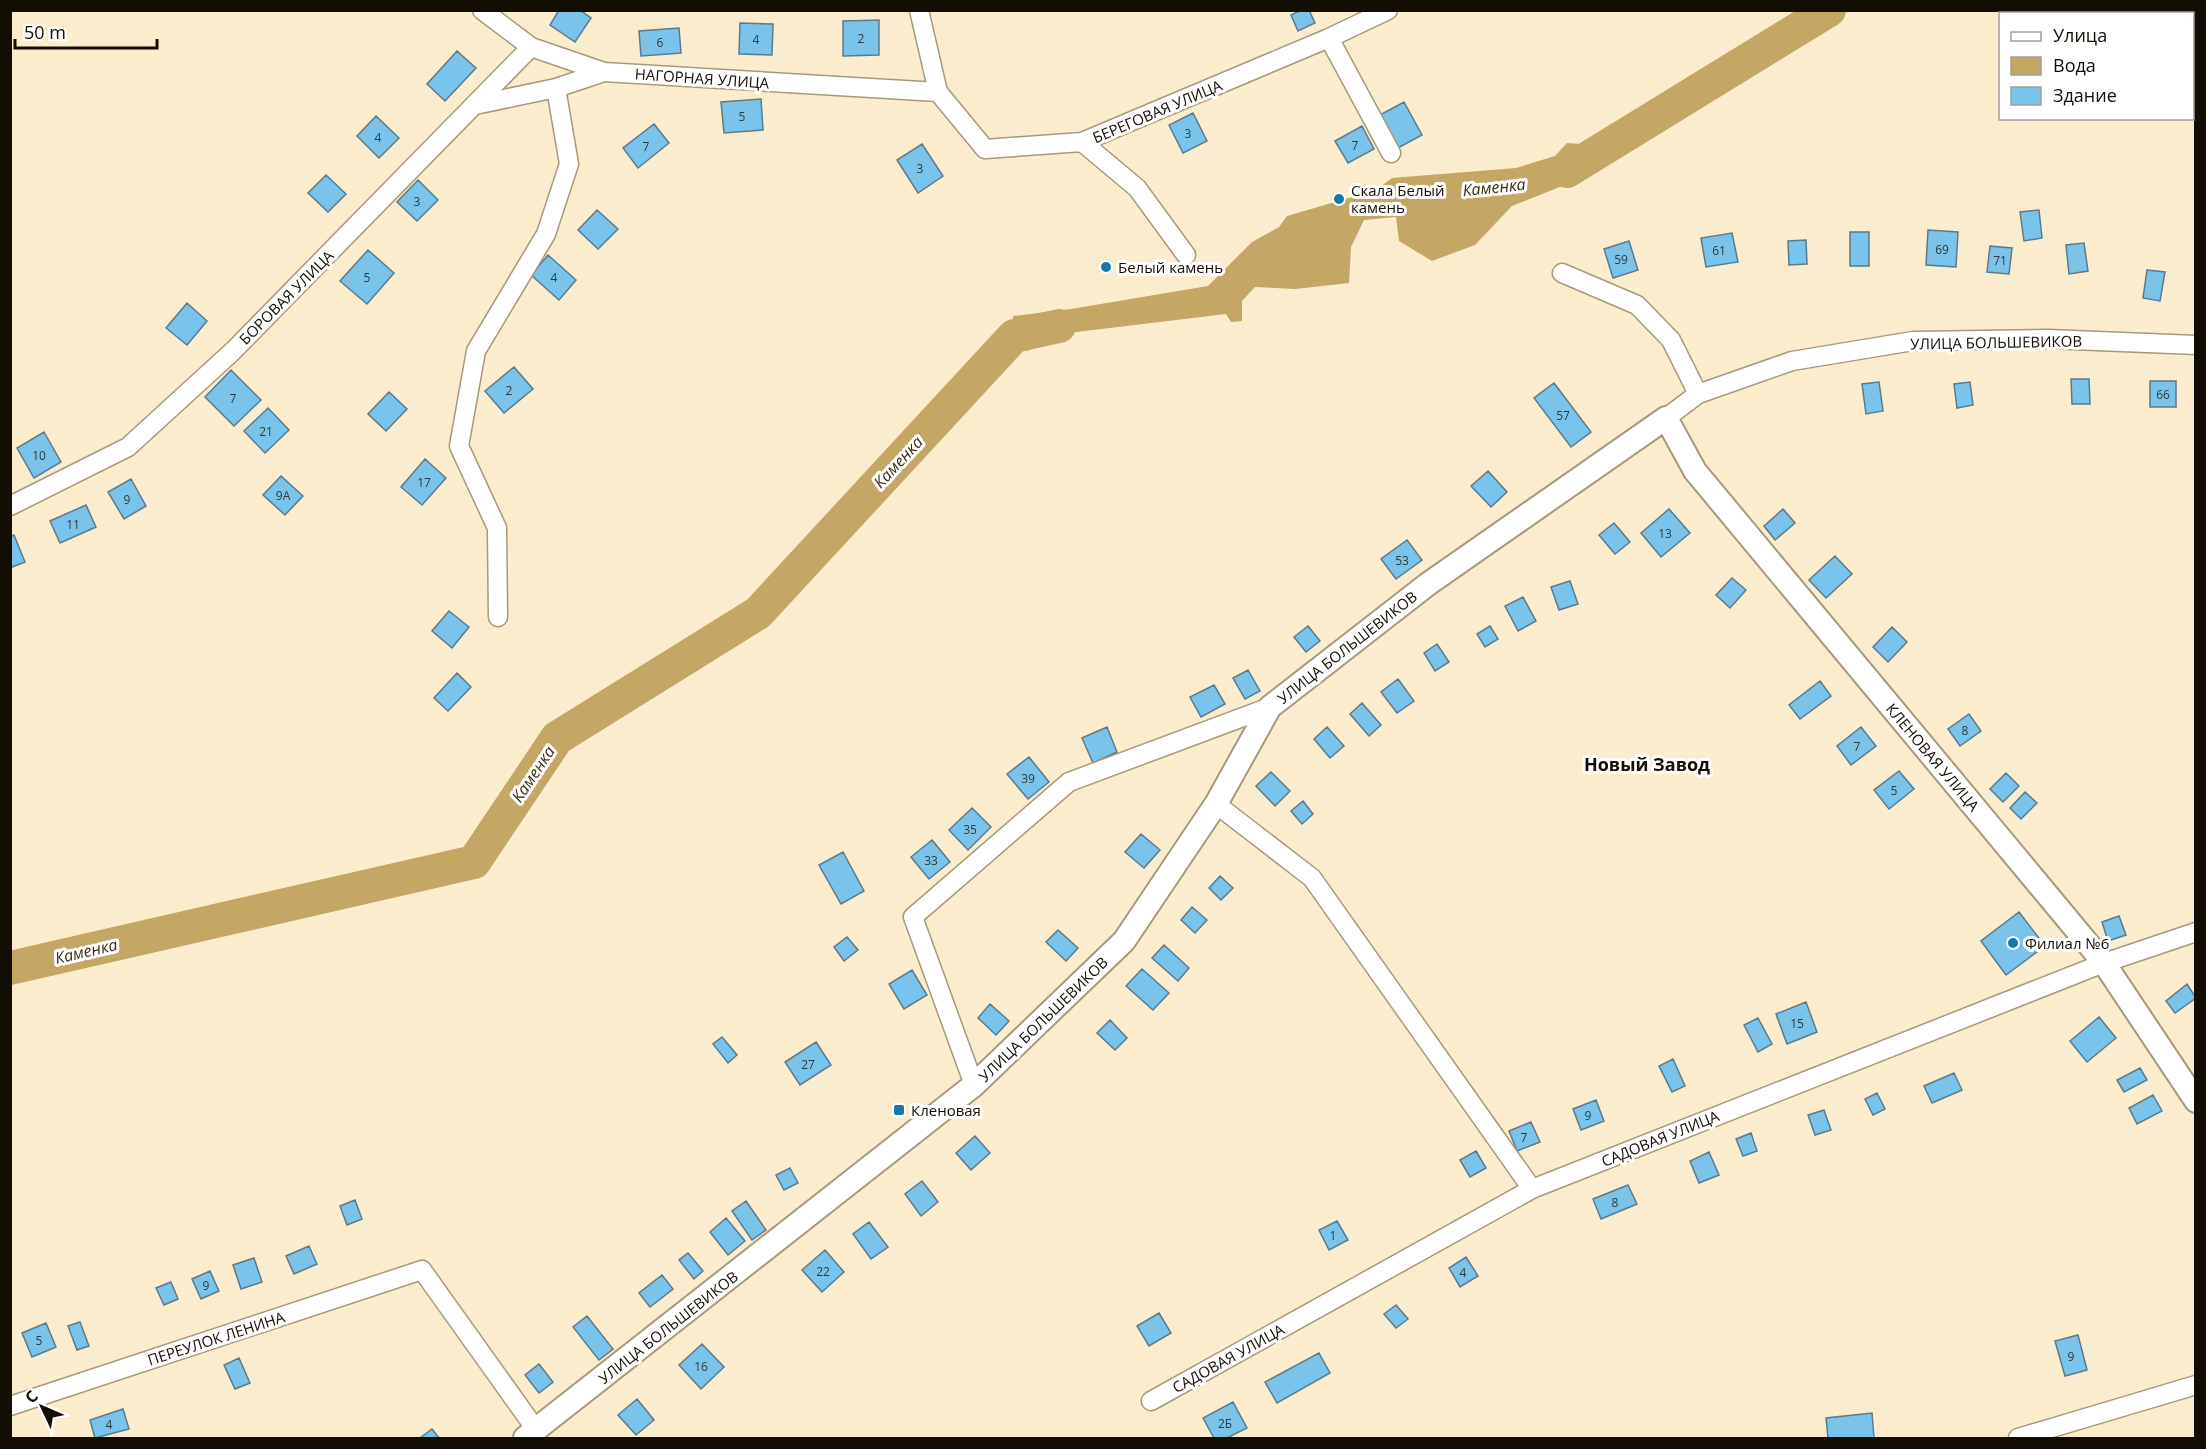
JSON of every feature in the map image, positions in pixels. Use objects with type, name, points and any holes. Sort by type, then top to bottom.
[{"type":"street","name":"НАГОРНАЯ УЛИЦА","points":[[482,10],[531,47],[604,72],[938,92]]},
{"type":"street","points":[[919,10],[938,92]]},
{"type":"street","name":"БЕРЕГОВАЯ УЛИЦА","points":[[938,92],[985,149],[1082,142],[1329,39],[1388,10]]},
{"type":"street","points":[[1329,39],[1391,153]]},
{"type":"street","name":"БОРОВАЯ УЛИЦА","points":[[10,506],[128,447],[233,351],[531,47]]},
{"type":"street","points":[[475,105],[555,88],[604,72]]},
{"type":"street","points":[[498,617],[497,528],[459,447],[476,351],[546,234],[569,164],[555,88]]},
{"type":"street","points":[[1082,142],[1137,188],[1186,255]]},
{"type":"street","points":[[1562,273],[1637,305],[1671,340],[1698,394]]},
{"type":"street","name":"УЛИЦА БОЛЬШЕВИКОВ","points":[[531,1435],[974,1085],[1124,941],[1216,804],[1270,707],[1428,584],[1698,394],[1792,361],[1913,341],[2048,339],[2196,345]]},
{"type":"street","name":"КЛЕНОВАЯ УЛИЦА","points":[[1666,418],[1695,471],[2104,963],[2196,1101]]},
{"type":"street","points":[[974,1085],[914,918],[1069,782],[1270,707]]},
{"type":"street","points":[[1216,804],[1312,878],[1532,1189]]},
{"type":"street","name":"САДОВАЯ УЛИЦА","points":[[1151,1401],[1532,1189],[2104,963],[2196,932]]},
{"type":"street","name":"ПЕРЕУЛОК ЛЕНИНА","points":[[10,1406],[422,1270],[531,1435]]},
{"type":"street","points":[[2018,1438],[2196,1385]]},
{"type":"water","points":[[1567,143],[1607,146],[1595,173],[1512,206],[1475,245],[1432,261],[1399,241],[1396,217],[1364,220],[1351,247],[1349,283],[1295,289],[1255,287],[1242,301],[1242,321],[1231,322],[1226,314],[1060,334],[1027,351],[1014,336],[1013,316],[1071,309],[1208,286],[1252,242],[1279,227],[1287,216],[1376,190],[1392,178],[1516,168],[1555,156]]},
{"type":"building","points":[[559,10],[580,10],[591,18],[575,42],[550,25]]},
{"type":"building","points":[[1301,10],[1309,10],[1315,23],[1298,31],[1291,15]]},
{"type":"building","points":[[879,20],[879,55],[843,56],[843,21]]},
{"type":"building","points":[[740,23],[773,24],[772,55],[739,54]]},
{"type":"building","points":[[679,28],[681,53],[641,56],[639,31]]},
{"type":"building","points":[[457,51],[476,68],[445,101],[427,84]]},
{"type":"building","points":[[761,99],[763,130],[724,133],[721,102]]},
{"type":"building","points":[[1404,102],[1422,135],[1396,149],[1378,116]]},
{"type":"building","points":[[1193,113],[1207,141],[1183,153],[1169,125]]},
{"type":"building","points":[[376,116],[399,138],[379,158],[357,136]]},
{"type":"building","points":[[654,124],[669,143],[638,168],[623,148]]},
{"type":"building","points":[[1362,126],[1374,149],[1348,163],[1335,141]]},
{"type":"building","points":[[922,144],[943,176],[918,193],[897,160]]},
{"type":"building","points":[[326,175],[346,194],[328,212],[308,193]]},
{"type":"building","points":[[418,180],[438,200],[417,221],[397,202]]},
{"type":"building","points":[[597,210],[618,229],[598,249],[578,230]]},
{"type":"building","points":[[2039,210],[2042,238],[2024,241],[2020,212]]},
{"type":"building","points":[[1928,230],[1958,232],[1956,267],[1926,265]]},
{"type":"building","points":[[1850,232],[1869,232],[1869,266],[1850,266]]},
{"type":"building","points":[[1732,233],[1738,262],[1706,267],[1701,238]]},
{"type":"building","points":[[1806,240],[1807,264],[1789,265],[1788,241]]},
{"type":"building","points":[[1629,241],[1638,270],[1613,278],[1604,249]]},
{"type":"building","points":[[2084,243],[2088,271],[2069,274],[2066,245]]},
{"type":"building","points":[[1990,246],[2012,248],[2009,274],[1987,272]]},
{"type":"building","points":[[368,250],[394,273],[367,304],[340,281]]},
{"type":"building","points":[[548,255],[576,280],[559,300],[531,275]]},
{"type":"building","points":[[2147,270],[2165,272],[2160,301],[2143,298]]},
{"type":"building","points":[[187,303],[207,321],[187,345],[166,328]]},
{"type":"building","points":[[514,367],[533,389],[504,413],[485,391]]},
{"type":"building","points":[[231,370],[261,400],[234,426],[205,397]]},
{"type":"building","points":[[2071,379],[2089,379],[2090,404],[2072,404]]},
{"type":"building","points":[[2150,381],[2176,381],[2176,407],[2150,407]]},
{"type":"building","points":[[1879,382],[1883,411],[1866,414],[1862,384]]},
{"type":"building","points":[[1970,382],[1973,405],[1957,408],[1954,384]]},
{"type":"building","points":[[1554,383],[1591,432],[1571,447],[1534,398]]},
{"type":"building","points":[[389,392],[407,409],[386,431],[368,414]]},
{"type":"building","points":[[268,408],[289,430],[265,453],[244,431]]},
{"type":"building","points":[[44,432],[61,462],[34,478],[17,448]]},
{"type":"building","points":[[425,459],[446,478],[422,505],[401,487]]},
{"type":"building","points":[[1488,471],[1507,492],[1491,507],[1471,486]]},
{"type":"building","points":[[281,476],[303,496],[285,515],[263,495]]},
{"type":"building","points":[[131,479],[146,506],[124,519],[108,492]]},
{"type":"building","points":[[86,505],[96,527],[60,543],[50,521]]},
{"type":"building","points":[[1669,509],[1690,533],[1661,557],[1641,533]]},
{"type":"building","points":[[1783,509],[1795,523],[1775,540],[1764,526]]},
{"type":"building","points":[[1614,523],[1630,542],[1615,554],[1599,535]]},
{"type":"building","points":[[14,535],[25,562],[10,568],[10,537]]},
{"type":"building","points":[[1407,540],[1422,560],[1396,579],[1381,559]]},
{"type":"building","points":[[1835,556],[1852,574],[1826,598],[1809,580]]},
{"type":"building","points":[[1732,578],[1746,590],[1730,608],[1716,595]]},
{"type":"building","points":[[1570,581],[1578,604],[1559,610],[1551,587]]},
{"type":"building","points":[[1523,597],[1536,621],[1518,631],[1505,606]]},
{"type":"building","points":[[449,611],[469,627],[452,648],[432,631]]},
{"type":"building","points":[[1308,626],[1320,641],[1306,652],[1294,637]]},
{"type":"building","points":[[1490,626],[1498,639],[1485,647],[1477,634]]},
{"type":"building","points":[[1892,627],[1907,642],[1888,662],[1873,647]]},
{"type":"building","points":[[1437,644],[1449,662],[1435,671],[1424,653]]},
{"type":"building","points":[[1248,670],[1260,691],[1245,699],[1233,678]]},
{"type":"building","points":[[457,673],[471,687],[448,711],[434,698]]},
{"type":"building","points":[[1398,679],[1414,701],[1397,713],[1381,692]]},
{"type":"building","points":[[1820,681],[1831,696],[1800,719],[1789,705]]},
{"type":"building","points":[[1214,685],[1225,704],[1201,717],[1190,697]]},
{"type":"building","points":[[1362,703],[1381,725],[1369,736],[1350,714]]},
{"type":"building","points":[[1969,714],[1981,731],[1960,746],[1948,729]]},
{"type":"building","points":[[1107,727],[1117,752],[1093,763],[1082,738]]},
{"type":"building","points":[[1327,727],[1344,746],[1330,758],[1314,739]]},
{"type":"building","points":[[1861,727],[1876,746],[1851,765],[1837,746]]},
{"type":"building","points":[[1029,757],[1049,782],[1028,799],[1007,774]]},
{"type":"building","points":[[1899,771],[1914,789],[1889,809],[1874,790]]},
{"type":"building","points":[[1271,772],[1290,791],[1275,806],[1256,786]]},
{"type":"building","points":[[2006,773],[2019,786],[2003,802],[1990,789]]},
{"type":"building","points":[[2025,792],[2037,803],[2021,819],[2010,808]]},
{"type":"building","points":[[1303,801],[1313,814],[1302,824],[1291,811]]},
{"type":"building","points":[[972,808],[991,827],[968,850],[949,830]]},
{"type":"building","points":[[1141,834],[1160,850],[1144,868],[1125,852]]},
{"type":"building","points":[[932,840],[950,862],[929,879],[911,857]]},
{"type":"building","points":[[843,852],[864,891],[841,904],[819,865]]},
{"type":"building","points":[[1220,876],[1233,888],[1221,900],[1209,888]]},
{"type":"building","points":[[1192,907],[1207,920],[1195,933],[1181,920]]},
{"type":"building","points":[[2019,912],[2045,946],[2006,975],[1981,941]]},
{"type":"building","points":[[2119,916],[2126,935],[2108,941],[2102,922]]},
{"type":"building","points":[[1058,930],[1078,948],[1066,961],[1046,942]]},
{"type":"building","points":[[847,937],[858,950],[844,961],[834,947]]},
{"type":"building","points":[[1164,945],[1189,968],[1178,981],[1152,958]]},
{"type":"building","points":[[1142,969],[1169,993],[1153,1010],[1126,986]]},
{"type":"building","points":[[912,970],[927,995],[904,1009],[889,984]]},
{"type":"building","points":[[2187,984],[2196,998],[2175,1013],[2166,1001]]},
{"type":"building","points":[[1806,1002],[1817,1032],[1787,1044],[1776,1014]]},
{"type":"building","points":[[990,1004],[1009,1021],[996,1035],[978,1018]]},
{"type":"building","points":[[2099,1017],[2116,1038],[2087,1062],[2070,1041]]},
{"type":"building","points":[[1758,1018],[1772,1044],[1758,1052],[1744,1025]]},
{"type":"building","points":[[1110,1020],[1127,1038],[1115,1050],[1097,1033]]},
{"type":"building","points":[[722,1037],[737,1055],[728,1063],[713,1044]]},
{"type":"building","points":[[816,1042],[831,1065],[800,1085],[785,1062]]},
{"type":"building","points":[[1673,1059],[1685,1086],[1672,1092],[1659,1066]]},
{"type":"building","points":[[2140,1068],[2147,1080],[2124,1092],[2117,1080]]},
{"type":"building","points":[[1954,1073],[1962,1090],[1932,1103],[1924,1086]]},
{"type":"building","points":[[1877,1093],[1885,1109],[1873,1115],[1865,1099]]},
{"type":"building","points":[[2153,1095],[2162,1111],[2137,1124],[2129,1108]]},
{"type":"building","points":[[1596,1100],[1604,1121],[1581,1130],[1573,1109]]},
{"type":"building","points":[[1824,1110],[1831,1130],[1815,1135],[1808,1115]]},
{"type":"building","points":[[1531,1122],[1540,1142],[1517,1151],[1509,1131]]},
{"type":"building","points":[[1751,1133],[1757,1151],[1743,1156],[1736,1139]]},
{"type":"building","points":[[975,1136],[990,1153],[971,1170],[956,1153]]},
{"type":"building","points":[[1476,1151],[1486,1168],[1470,1177],[1460,1160]]},
{"type":"building","points":[[1709,1152],[1719,1175],[1699,1183],[1690,1161]]},
{"type":"building","points":[[790,1168],[798,1183],[784,1190],[776,1175]]},
{"type":"building","points":[[922,1181],[938,1202],[921,1216],[905,1194]]},
{"type":"building","points":[[1628,1185],[1637,1204],[1601,1219],[1593,1199]]},
{"type":"building","points":[[355,1200],[362,1219],[347,1225],[340,1206]]},
{"type":"building","points":[[746,1201],[766,1230],[752,1240],[732,1211]]},
{"type":"building","points":[[726,1218],[745,1241],[728,1255],[710,1232]]},
{"type":"building","points":[[1337,1221],[1348,1240],[1329,1250],[1319,1230]]},
{"type":"building","points":[[869,1222],[888,1247],[871,1259],[853,1234]]},
{"type":"building","points":[[309,1246],[317,1264],[294,1274],[286,1256]]},
{"type":"building","points":[[825,1250],[844,1272],[822,1292],[802,1270]]},
{"type":"building","points":[[688,1253],[703,1271],[694,1279],[679,1260]]},
{"type":"building","points":[[1466,1257],[1478,1276],[1460,1287],[1449,1268]]},
{"type":"building","points":[[254,1258],[262,1282],[241,1289],[233,1265]]},
{"type":"building","points":[[210,1271],[219,1291],[201,1299],[192,1279]]},
{"type":"building","points":[[662,1275],[673,1289],[650,1307],[639,1293]]},
{"type":"building","points":[[171,1282],[178,1299],[164,1305],[156,1288]]},
{"type":"building","points":[[1396,1305],[1408,1319],[1396,1328],[1384,1314]]},
{"type":"building","points":[[1159,1313],[1171,1333],[1149,1346],[1137,1326]]},
{"type":"building","points":[[587,1316],[613,1349],[599,1360],[573,1327]]},
{"type":"building","points":[[80,1322],[89,1346],[77,1350],[68,1326]]},
{"type":"building","points":[[46,1323],[56,1347],[32,1357],[22,1333]]},
{"type":"building","points":[[2078,1335],[2087,1370],[2065,1376],[2055,1341]]},
{"type":"building","points":[[702,1344],[724,1367],[701,1389],[679,1365]]},
{"type":"building","points":[[1319,1353],[1330,1373],[1277,1403],[1265,1382]]},
{"type":"building","points":[[239,1358],[250,1383],[235,1389],[224,1365]]},
{"type":"building","points":[[539,1364],[553,1382],[539,1393],[525,1375]]},
{"type":"building","points":[[637,1399],[654,1420],[636,1435],[618,1415]]},
{"type":"building","points":[[1233,1402],[1247,1428],[1227,1438],[1214,1438],[1203,1418]]},
{"type":"building","points":[[123,1409],[129,1429],[95,1438],[90,1420]]},
{"type":"building","points":[[1872,1413],[1874,1438],[1828,1438],[1826,1418]]},
{"type":"building","points":[[432,1429],[439,1438],[420,1438]]},
{"type":"waterway","name":"Каменка","points":[[1567,171],[1829,10]]},
{"type":"waterway","name":"Каменка","points":[[10,968],[474,862],[557,738],[758,613],[1014,336],[1059,326]]},
{"type":"place","name":"Скала Белый камень","points":[[1339,199]]},
{"type":"place","name":"Белый камень","points":[[1106,267]]},
{"type":"place","name":"Филиал №6","points":[[2013,943]]},
{"type":"place","name":"Кленовая","points":[[899,1110]]},
{"type":"district","name":"Новый Завод","points":[[1647,764]]}]
